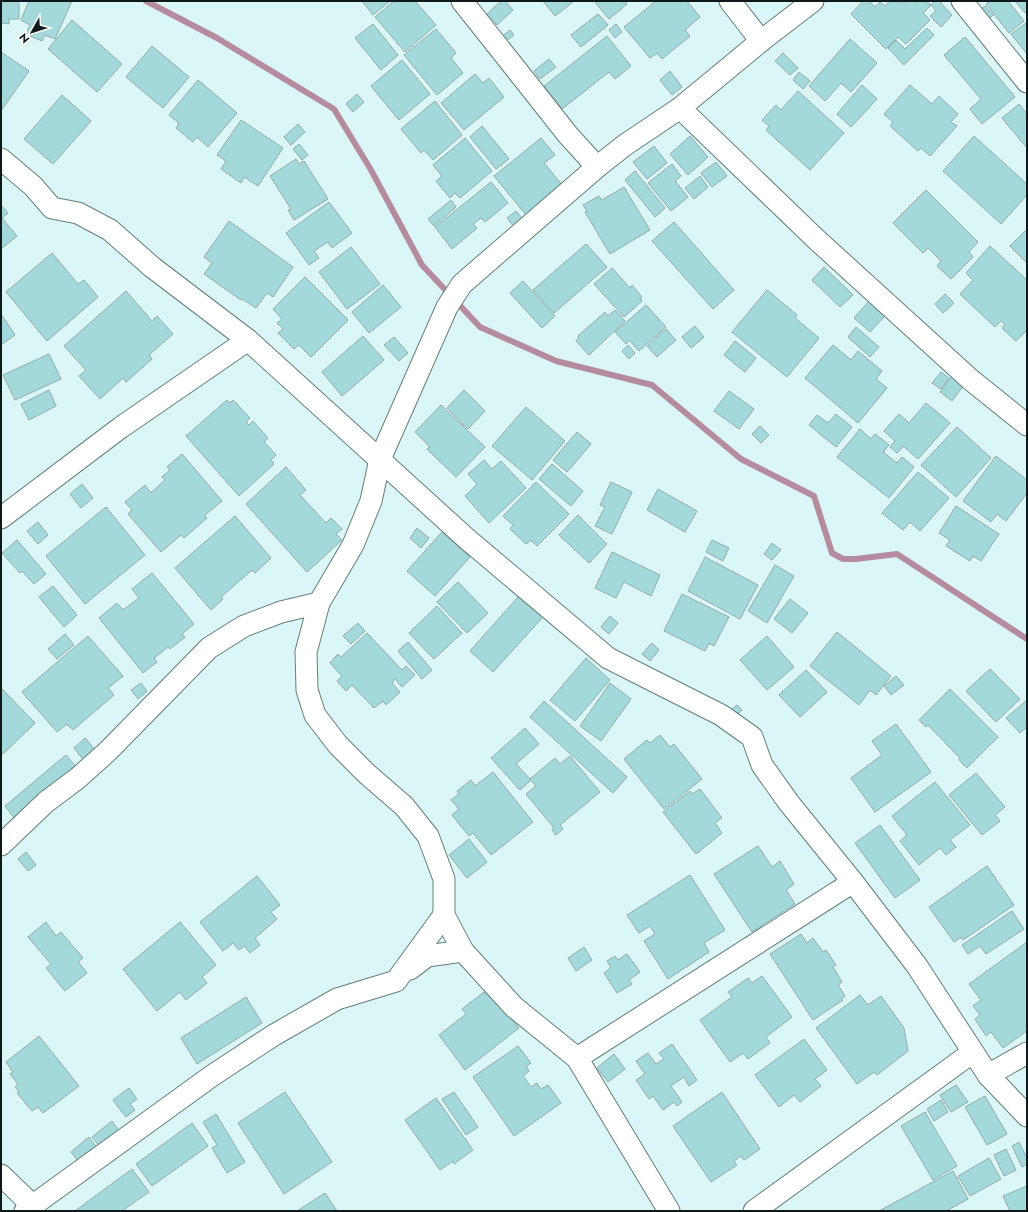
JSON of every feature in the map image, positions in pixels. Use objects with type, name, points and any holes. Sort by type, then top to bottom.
[{"type":"street","points":[[462,1],[477,22],[568,135],[597,167]]},
{"type":"street","points":[[730,1],[761,41]]},
{"type":"street","points":[[669,1211],[577,1058],[514,1007],[463,951],[444,915],[444,879],[428,836],[404,806],[367,774],[338,745],[315,715],[307,690],[306,652],[319,603],[356,538],[371,501],[380,459],[447,307],[462,284],[597,167],[625,145],[680,108],[761,41],[813,1]]},
{"type":"street","points":[[962,1],[1027,82]]},
{"type":"street","points":[[680,108],[816,240],[971,380],[1027,425]]},
{"type":"street","points":[[1,159],[33,186],[52,208],[78,213],[110,230],[152,267],[248,340],[467,539],[608,658],[721,715],[752,737],[762,765],[789,803],[853,882],[917,966],[988,1075],[1027,1116]]},
{"type":"street","points":[[1,518],[120,428],[248,340]]},
{"type":"street","points":[[1,845],[46,802],[78,778],[108,751],[209,648],[244,626],[281,612],[319,603]]},
{"type":"street","points":[[577,1058],[853,882]]},
{"type":"street","points":[[396,981],[444,915]]},
{"type":"street","points":[[1,1175],[28,1208],[213,1075],[274,1035],[337,999],[396,981],[427,956],[463,951]]},
{"type":"street","points":[[754,1211],[973,1052]]},
{"type":"street","points":[[988,1075],[1027,1053]]},
{"type":"building","points":[[1,1],[19,1],[19,19],[9,19],[9,24],[1,23]]},
{"type":"building","points":[[29,1],[72,1],[55,39],[45,35],[42,41],[25,34],[30,25],[21,20]]},
{"type":"building","points":[[362,1],[390,1],[373,15]]},
{"type":"building","points":[[394,1],[415,1],[436,25],[405,52],[375,17]]},
{"type":"building","points":[[501,1],[505,1],[513,10],[497,25],[487,14]]},
{"type":"building","points":[[543,1],[574,1],[555,16]]},
{"type":"building","points":[[594,1],[625,1],[627,4],[609,19]]},
{"type":"building","points":[[656,1],[687,1],[700,17],[685,30],[690,36],[662,59],[657,53],[650,58],[624,27]]},
{"type":"building","points":[[863,1],[869,1],[875,7],[880,2],[885,6],[890,1],[926,1],[931,5],[923,13],[930,20],[906,44],[898,37],[886,49],[851,14]]},
{"type":"building","points":[[935,1],[939,1],[952,15],[941,27],[930,16],[936,11],[931,5]]},
{"type":"building","points":[[990,1],[1008,1],[1024,21],[1009,33],[986,4]]},
{"type":"building","points":[[1015,1],[1027,1],[1027,11],[1025,13]]},
{"type":"building","points":[[985,6],[993,15],[988,20],[980,10]]},
{"type":"building","points":[[598,14],[608,25],[581,47],[571,35]]},
{"type":"building","points":[[72,20],[122,64],[97,92],[48,49]]},
{"type":"building","points":[[1026,23],[1027,25],[1027,54],[1011,34]]},
{"type":"building","points":[[373,24],[398,55],[381,70],[355,38]]},
{"type":"building","points":[[616,24],[622,32],[615,38],[609,30]]},
{"type":"building","points":[[927,28],[934,35],[904,65],[888,48],[896,40],[905,49]]},
{"type":"building","points":[[436,29],[456,53],[451,58],[463,73],[437,95],[404,55]]},
{"type":"building","points":[[510,30],[514,35],[505,42],[501,37]]},
{"type":"building","points":[[607,36],[631,66],[615,79],[609,72],[562,109],[544,86]]},
{"type":"building","points":[[965,37],[1015,97],[982,124],[970,109],[981,99],[944,55]]},
{"type":"building","points":[[850,39],[877,63],[851,92],[841,83],[825,101],[809,86]]},
{"type":"building","points":[[152,46],[189,77],[163,108],[126,77]]},
{"type":"building","points":[[1,52],[29,71],[1,111]]},
{"type":"building","points":[[783,53],[798,68],[790,75],[775,61]]},
{"type":"building","points":[[549,59],[556,67],[540,79],[534,71]]},
{"type":"building","points":[[402,60],[430,94],[399,120],[371,86]]},
{"type":"building","points":[[670,71],[682,87],[672,95],[660,80]]},
{"type":"building","points":[[799,72],[810,81],[803,89],[793,80]]},
{"type":"building","points":[[475,74],[483,83],[489,78],[504,97],[464,130],[441,103]]},
{"type":"building","points":[[198,80],[237,113],[208,147],[197,137],[193,142],[176,128],[179,123],[169,115]]},
{"type":"building","points":[[862,85],[877,99],[851,127],[837,114]]},
{"type":"building","points":[[910,85],[932,104],[939,96],[958,114],[951,122],[957,126],[930,156],[921,148],[918,151],[890,126],[893,122],[884,114]]},
{"type":"building","points":[[798,91],[844,133],[810,170],[766,130],[769,126],[762,120],[776,105],[781,110]]},
{"type":"building","points":[[357,94],[364,102],[353,112],[346,104]]},
{"type":"building","points":[[62,95],[91,121],[53,164],[24,139]]},
{"type":"building","points":[[435,101],[462,135],[433,160],[424,150],[421,153],[401,129]]},
{"type":"building","points":[[1019,104],[1027,114],[1027,148],[1002,118]]},
{"type":"building","points":[[241,120],[283,148],[258,186],[244,177],[241,183],[221,169],[226,161],[217,155]]},
{"type":"building","points":[[298,124],[305,132],[291,145],[284,137]]},
{"type":"building","points":[[482,126],[509,159],[496,169],[470,137]]},
{"type":"building","points":[[690,136],[708,157],[688,175],[670,154]]},
{"type":"building","points":[[974,136],[1027,184],[1027,195],[1001,224],[943,171]]},
{"type":"building","points":[[465,138],[492,171],[460,198],[455,193],[450,198],[436,181],[442,176],[433,165]]},
{"type":"building","points":[[541,138],[555,155],[544,163],[563,186],[526,215],[494,176]]},
{"type":"building","points":[[299,144],[308,155],[302,160],[293,149]]},
{"type":"building","points":[[654,146],[667,163],[647,179],[633,162]]},
{"type":"building","points":[[296,159],[299,164],[304,161],[328,199],[294,220],[288,210],[291,209],[270,176]]},
{"type":"building","points":[[716,162],[727,176],[712,187],[701,173]]},
{"type":"building","points":[[672,164],[681,176],[675,181],[688,197],[671,211],[648,183]]},
{"type":"building","points":[[635,171],[665,208],[655,217],[625,180]]},
{"type":"building","points":[[700,176],[708,187],[694,199],[685,188]]},
{"type":"building","points":[[491,182],[508,203],[485,222],[481,218],[473,224],[477,228],[452,249],[435,227]]},
{"type":"building","points":[[624,187],[650,230],[610,254],[585,212],[587,211],[583,205],[599,196],[602,200]]},
{"type":"building","points":[[926,190],[978,242],[969,252],[973,257],[951,279],[937,266],[941,261],[928,248],[923,253],[893,223]]},
{"type":"building","points":[[451,200],[456,207],[434,226],[428,219]]},
{"type":"building","points":[[329,202],[352,233],[332,248],[328,242],[314,251],[319,258],[309,265],[286,233]]},
{"type":"building","points":[[1,205],[8,213],[2,218],[17,236],[1,249]]},
{"type":"building","points":[[516,211],[528,225],[518,232],[507,218]]},
{"type":"building","points":[[229,221],[293,267],[273,297],[267,293],[256,308],[242,299],[241,300],[204,274],[212,263],[204,257]]},
{"type":"building","points":[[674,222],[734,290],[713,309],[652,241]]},
{"type":"building","points":[[1027,229],[1027,263],[1010,246]]},
{"type":"building","points":[[586,244],[607,267],[554,313],[533,290]]},
{"type":"building","points":[[990,246],[1027,280],[1027,330],[1016,341],[1002,328],[1005,324],[1001,321],[995,327],[960,294],[973,280],[966,273]]},
{"type":"building","points":[[351,247],[380,284],[347,309],[319,272]]},
{"type":"building","points":[[52,253],[78,284],[84,280],[98,297],[47,341],[6,292]]},
{"type":"building","points":[[824,267],[853,295],[840,307],[812,280]]},
{"type":"building","points":[[612,268],[630,288],[632,285],[642,297],[640,299],[642,301],[624,317],[594,284]]},
{"type":"building","points":[[305,277],[348,320],[311,357],[299,345],[294,349],[278,333],[283,329],[277,323],[282,319],[273,309]]},
{"type":"building","points":[[523,281],[555,316],[542,328],[510,293]]},
{"type":"building","points":[[383,285],[401,307],[369,333],[352,312]]},
{"type":"building","points":[[767,290],[797,315],[795,318],[819,338],[787,377],[732,332]]},
{"type":"building","points":[[126,291],[152,321],[157,316],[173,334],[149,355],[152,359],[126,382],[123,378],[100,399],[79,376],[86,370],[64,346]]},
{"type":"building","points":[[945,294],[954,303],[943,313],[935,304]]},
{"type":"building","points":[[869,301],[885,316],[870,332],[854,318]]},
{"type":"building","points":[[646,305],[666,327],[639,351],[629,340],[626,344],[615,332]]},
{"type":"building","points":[[615,310],[625,321],[589,355],[576,341],[579,337],[578,336],[605,312],[608,316]]},
{"type":"building","points":[[1,314],[15,335],[1,345]]},
{"type":"building","points":[[695,326],[704,337],[691,348],[682,337]]},
{"type":"building","points":[[856,327],[879,347],[870,357],[848,337]]},
{"type":"building","points":[[666,329],[676,340],[657,357],[647,346]]},
{"type":"building","points":[[363,336],[384,360],[342,396],[322,372]]},
{"type":"building","points":[[394,337],[408,353],[399,361],[384,345]]},
{"type":"building","points":[[735,341],[756,358],[745,372],[724,355]]},
{"type":"building","points":[[628,345],[635,353],[629,359],[622,351]]},
{"type":"building","points":[[833,345],[851,360],[858,351],[882,371],[876,379],[887,388],[858,423],[805,378]]},
{"type":"building","points":[[49,354],[61,379],[15,400],[3,375]]},
{"type":"building","points":[[941,372],[949,378],[941,389],[932,383]]},
{"type":"building","points":[[952,376],[964,385],[952,401],[940,392]]},
{"type":"building","points":[[49,390],[56,406],[29,420],[21,404]]},
{"type":"building","points":[[464,390],[485,411],[468,429],[447,408]]},
{"type":"building","points":[[729,391],[754,409],[739,429],[714,411]]},
{"type":"building","points":[[227,400],[230,403],[233,400],[250,418],[246,422],[249,425],[253,421],[268,438],[264,442],[276,455],[271,460],[274,464],[239,496],[186,436]]},
{"type":"building","points":[[926,403],[950,423],[918,459],[903,446],[897,453],[890,447],[895,441],[884,431],[899,414],[909,423]]},
{"type":"building","points":[[441,405],[485,447],[456,477],[427,449],[430,447],[415,432]]},
{"type":"building","points":[[526,407],[565,441],[532,480],[492,446]]},
{"type":"building","points":[[836,414],[852,427],[836,447],[809,425],[817,415],[828,423]]},
{"type":"building","points":[[760,426],[769,435],[761,443],[752,434]]},
{"type":"building","points":[[957,427],[991,458],[956,497],[921,465]]},
{"type":"building","points":[[860,429],[871,439],[875,434],[889,445],[883,452],[897,463],[902,457],[914,467],[889,498],[837,457]]},
{"type":"building","points":[[577,432],[591,444],[567,472],[553,460]]},
{"type":"building","points":[[182,454],[222,501],[204,516],[207,518],[184,538],[181,535],[161,552],[128,514],[132,510],[125,502],[145,485],[151,493],[165,480],[162,477],[170,470],[167,467]]},
{"type":"building","points":[[996,456],[1027,480],[1027,493],[1006,521],[997,514],[991,522],[963,501]]},
{"type":"building","points":[[484,460],[492,469],[501,461],[526,488],[489,523],[465,496],[477,484],[468,474]]},
{"type":"building","points":[[552,464],[583,491],[571,506],[539,479]]},
{"type":"building","points":[[286,467],[306,490],[300,495],[326,523],[331,518],[342,529],[336,534],[342,540],[307,572],[246,504]]},
{"type":"building","points":[[918,472],[949,498],[920,531],[910,522],[903,530],[882,513]]},
{"type":"building","points":[[536,482],[569,514],[537,546],[531,540],[526,544],[510,529],[513,525],[503,516]]},
{"type":"building","points":[[611,482],[632,492],[612,534],[595,526],[605,507],[600,505]]},
{"type":"building","points":[[82,484],[93,498],[81,508],[70,494]]},
{"type":"building","points":[[658,489],[697,511],[685,532],[647,510]]},
{"type":"building","points":[[956,506],[999,534],[981,561],[973,556],[970,561],[946,546],[950,540],[939,533]]},
{"type":"building","points":[[106,507],[145,555],[85,604],[46,556]]},
{"type":"building","points":[[578,515],[607,544],[589,563],[559,535]]},
{"type":"building","points":[[235,516],[271,558],[255,573],[252,570],[221,597],[223,599],[211,610],[175,568]]},
{"type":"building","points":[[38,522],[48,535],[38,544],[27,531]]},
{"type":"building","points":[[417,528],[429,538],[421,548],[410,538]]},
{"type":"building","points":[[442,532],[470,557],[435,596],[407,571]]},
{"type":"building","points":[[17,540],[46,574],[34,584],[22,571],[20,573],[2,553]]},
{"type":"building","points":[[712,540],[729,548],[723,561],[706,552]]},
{"type":"building","points":[[772,543],[781,550],[772,560],[764,554]]},
{"type":"building","points":[[612,552],[660,575],[651,596],[624,582],[616,598],[595,588]]},
{"type":"building","points":[[705,557],[758,585],[740,619],[688,591]]},
{"type":"building","points":[[775,565],[794,576],[767,623],[748,611]]},
{"type":"building","points":[[152,573],[194,624],[182,634],[185,637],[170,649],[168,647],[154,658],[157,662],[143,673],[99,618],[117,603],[123,610],[139,598],[132,589]]},
{"type":"building","points":[[458,582],[488,613],[467,633],[437,602]]},
{"type":"building","points":[[53,586],[77,615],[64,627],[39,597]]},
{"type":"building","points":[[682,594],[729,617],[714,646],[709,643],[705,651],[664,631]]},
{"type":"building","points":[[519,596],[543,617],[493,672],[470,651]]},
{"type":"building","points":[[790,599],[808,613],[792,633],[774,619]]},
{"type":"building","points":[[437,606],[462,633],[434,659],[409,633]]},
{"type":"building","points":[[610,616],[618,623],[609,634],[601,627]]},
{"type":"building","points":[[358,623],[365,631],[351,644],[343,636]]},
{"type":"building","points":[[837,632],[891,676],[876,695],[870,690],[859,705],[810,666]]},
{"type":"building","points":[[367,633],[402,670],[406,666],[415,675],[402,687],[395,679],[392,683],[400,692],[386,705],[383,701],[374,708],[352,685],[346,691],[337,681],[342,676],[330,663],[338,654],[341,657]]},
{"type":"building","points":[[65,634],[74,645],[57,659],[48,649]]},
{"type":"building","points":[[88,636],[123,676],[108,688],[114,695],[73,730],[67,724],[57,732],[22,692]]},
{"type":"building","points":[[767,636],[794,667],[767,690],[740,660]]},
{"type":"building","points":[[408,642],[432,670],[422,679],[398,651]]},
{"type":"building","points":[[652,643],[659,650],[650,661],[642,654]]},
{"type":"building","points":[[586,658],[610,680],[575,721],[550,700]]},
{"type":"building","points":[[990,669],[1020,699],[996,722],[966,691]]},
{"type":"building","points":[[806,670],[827,692],[800,717],[779,695]]},
{"type":"building","points":[[896,676],[904,685],[891,695],[884,686]]},
{"type":"building","points":[[141,683],[147,691],[138,699],[131,690]]},
{"type":"building","points":[[610,683],[631,699],[601,741],[580,726]]},
{"type":"building","points":[[1,688],[35,723],[3,754],[1,751]]},
{"type":"building","points":[[950,689],[998,737],[967,768],[959,760],[960,758],[928,725],[926,727],[919,720]]},
{"type":"building","points":[[1027,700],[1027,727],[1020,733],[1006,718]]},
{"type":"building","points":[[544,701],[627,777],[613,793],[530,717]]},
{"type":"building","points":[[737,705],[742,710],[731,720],[726,714]]},
{"type":"building","points":[[896,724],[931,772],[875,812],[851,778],[882,755],[872,741]]},
{"type":"building","points":[[525,728],[539,744],[516,764],[531,780],[520,790],[491,758]]},
{"type":"building","points":[[660,735],[670,747],[674,744],[702,779],[664,809],[624,759],[647,740],[650,743]]},
{"type":"building","points":[[85,738],[97,752],[85,762],[74,748]]},
{"type":"building","points":[[66,755],[77,768],[15,819],[5,806]]},
{"type":"building","points":[[570,756],[600,792],[560,825],[563,829],[556,835],[552,830],[554,828],[526,794],[536,786],[530,779],[555,758],[560,764]]},
{"type":"building","points":[[493,772],[533,822],[491,855],[473,833],[469,836],[452,815],[459,809],[451,800],[459,794],[457,791],[471,780],[475,786]]},
{"type":"building","points":[[976,773],[1005,807],[995,815],[1000,821],[982,835],[949,795]]},
{"type":"building","points":[[935,782],[970,825],[950,840],[956,847],[946,855],[940,848],[919,865],[900,841],[907,835],[892,816]]},
{"type":"building","points":[[700,789],[722,818],[715,823],[722,833],[696,854],[663,812],[690,791],[692,794]]},
{"type":"building","points":[[880,825],[920,880],[895,898],[855,843]]},
{"type":"building","points":[[469,839],[487,862],[467,878],[449,855]]},
{"type":"building","points":[[758,846],[772,867],[780,861],[794,884],[786,890],[795,904],[752,932],[714,874]]},
{"type":"building","points":[[26,852],[36,865],[28,871],[18,859]]},
{"type":"building","points":[[987,866],[1014,905],[963,940],[961,937],[954,942],[929,907]]},
{"type":"building","points":[[690,875],[725,930],[704,943],[709,952],[668,979],[644,941],[655,934],[650,926],[639,933],[627,915]]},
{"type":"building","points":[[257,876],[280,905],[271,912],[277,919],[255,938],[260,945],[250,953],[244,946],[239,950],[233,943],[223,951],[200,922]]},
{"type":"building","points":[[1012,911],[1024,929],[986,954],[980,946],[968,954],[962,945]]},
{"type":"building","points":[[46,922],[56,936],[61,932],[83,958],[78,962],[87,973],[65,991],[46,968],[51,964],[28,937]]},
{"type":"building","points":[[180,922],[216,965],[202,977],[207,983],[186,1000],[180,992],[157,1011],[123,969]]},
{"type":"building","points":[[801,934],[807,943],[813,938],[823,952],[826,950],[836,965],[833,967],[842,982],[838,985],[845,996],[841,999],[843,1000],[813,1020],[770,954]]},
{"type":"building","points":[[1027,942],[1027,1031],[1003,1048],[991,1032],[986,1036],[975,1019],[980,1015],[973,1006],[981,1000],[969,984]]},
{"type":"building","points":[[584,947],[592,960],[576,971],[568,958]]},
{"type":"building","points":[[627,954],[640,972],[629,980],[632,984],[617,993],[604,973],[611,968],[607,961],[615,956],[618,960]]},
{"type":"building","points":[[762,976],[792,1017],[766,1037],[770,1043],[748,1059],[743,1053],[730,1062],[700,1020],[732,997],[728,992],[748,978],[752,983]]},
{"type":"building","points":[[484,992],[486,995],[490,992],[519,1028],[465,1070],[439,1035],[466,1014],[462,1009]]},
{"type":"building","points":[[860,995],[868,1005],[881,996],[904,1028],[908,1051],[877,1075],[874,1072],[857,1084],[816,1028]]},
{"type":"building","points":[[246,997],[262,1023],[197,1064],[181,1038]]},
{"type":"building","points":[[39,1036],[79,1086],[43,1113],[38,1107],[32,1111],[17,1093],[19,1092],[15,1087],[18,1084],[10,1074],[13,1072],[6,1062]]},
{"type":"building","points":[[804,1039],[827,1070],[815,1079],[821,1086],[800,1102],[794,1095],[779,1107],[755,1075]]},
{"type":"building","points":[[672,1044],[697,1080],[689,1086],[684,1077],[671,1086],[682,1102],[677,1106],[674,1102],[663,1110],[653,1096],[649,1099],[636,1080],[645,1074],[636,1061],[648,1053],[656,1064],[664,1059],[659,1053]]},
{"type":"building","points":[[518,1046],[531,1063],[526,1066],[529,1071],[523,1076],[531,1087],[537,1083],[541,1089],[548,1085],[561,1103],[514,1136],[473,1077]]},
{"type":"building","points":[[614,1054],[625,1069],[608,1082],[597,1068]]},
{"type":"building","points":[[956,1085],[968,1102],[951,1112],[940,1095]]},
{"type":"building","points":[[129,1088],[137,1099],[130,1104],[135,1110],[126,1117],[113,1100]]},
{"type":"building","points":[[285,1092],[332,1162],[284,1194],[238,1123]]},
{"type":"building","points":[[454,1092],[478,1127],[466,1135],[442,1099]]},
{"type":"building","points":[[722,1092],[760,1149],[744,1160],[741,1156],[734,1161],[737,1165],[711,1182],[673,1126]]},
{"type":"building","points":[[985,1096],[1007,1134],[987,1145],[965,1107]]},
{"type":"building","points":[[436,1098],[473,1150],[454,1164],[453,1161],[440,1170],[405,1120]]},
{"type":"building","points":[[941,1100],[948,1112],[934,1121],[927,1109]]},
{"type":"building","points":[[925,1112],[957,1166],[933,1180],[901,1126]]},
{"type":"building","points":[[216,1114],[245,1162],[227,1173],[212,1148],[217,1145],[203,1122]]},
{"type":"building","points":[[112,1121],[122,1135],[103,1151],[92,1137]]},
{"type":"building","points":[[192,1123],[208,1146],[152,1186],[136,1164]]},
{"type":"building","points":[[89,1137],[100,1152],[82,1166],[71,1152]]},
{"type":"building","points":[[1019,1142],[1027,1158],[1027,1164],[1022,1167],[1012,1146]]},
{"type":"building","points":[[1006,1149],[1016,1170],[1004,1176],[994,1155]]},
{"type":"building","points":[[989,1158],[1001,1179],[970,1196],[958,1176]]},
{"type":"building","points":[[132,1169],[149,1192],[122,1211],[75,1211]]},
{"type":"building","points":[[953,1171],[968,1199],[946,1211],[879,1211]]},
{"type":"building","points":[[1027,1186],[1027,1211],[1010,1211],[1003,1196]]},
{"type":"building","points":[[325,1193],[337,1211],[297,1211]]},
{"type":"waterway","points":[[146,1],[217,38],[334,109],[371,170],[422,265],[480,327],[556,361],[652,385],[741,459],[814,496],[832,553],[843,559],[897,554],[1027,639]]}]
